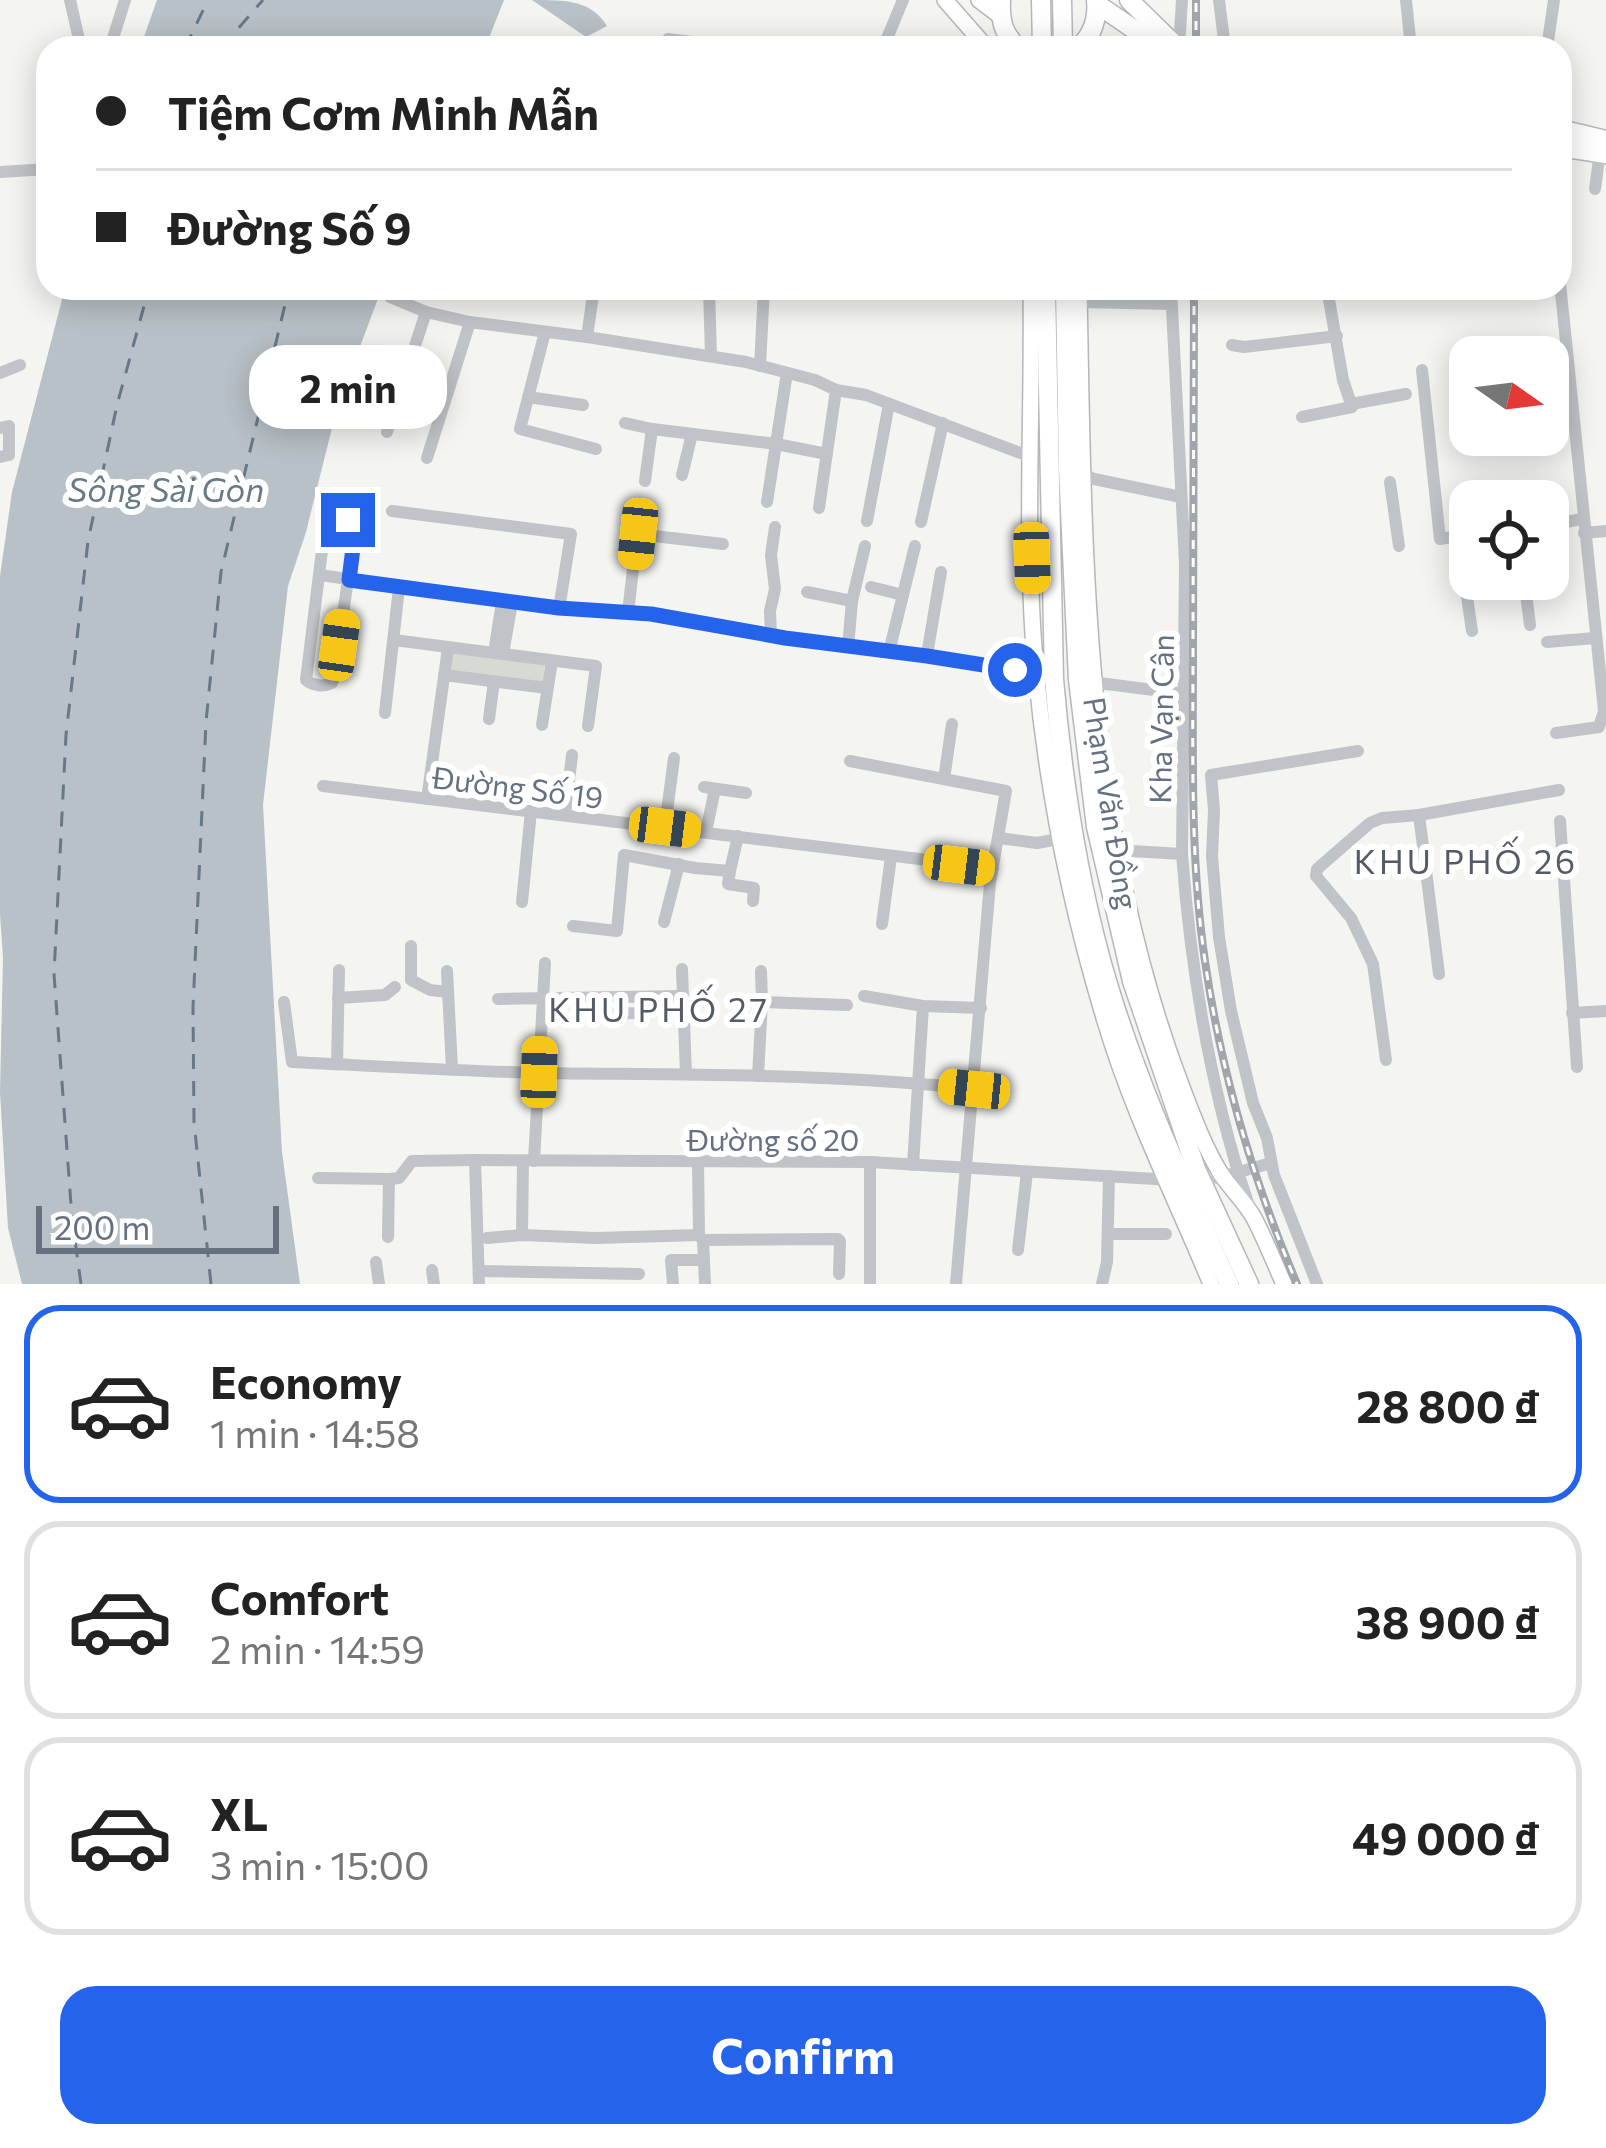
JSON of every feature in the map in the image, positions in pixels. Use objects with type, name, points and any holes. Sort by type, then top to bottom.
[{"type":"highway","points":[[1041,0],[1042,36]]},
{"type":"highway","points":[[1062,0],[1063,36]]},
{"type":"highway","points":[[1129,0],[1166,36]]},
{"type":"highway","points":[[1096,2],[1148,36]]},
{"type":"highway","points":[[1090,36],[1096,2]]},
{"type":"highway","points":[[1001,8],[1009,36]]},
{"type":"highway","points":[[1572,135],[1604,148]]},
{"type":"highway","points":[[1572,147],[1604,148]]},
{"type":"highway","points":[[1047,300],[1057,414]]},
{"type":"highway","points":[[1057,414],[1073,300]]},
{"type":"highway","name":"Phạm Văn Đồng","points":[[1057,414],[1054,680],[1068,837],[1132,1075],[1229,1284]]},
{"type":"highway","name":"Phạm Văn Đồng","points":[[1057,466],[1085,681],[1096,827],[1124,952],[1182,1180],[1249,1284]]},
{"type":"main road","points":[[945,0],[976,36]]},
{"type":"main road","points":[[980,0],[1001,8]]},
{"type":"main road","name":"Phạm Văn Đồng","points":[[1033,300],[1057,466]]},
{"type":"main road","name":"Phạm Văn Đồng","points":[[1068,837],[1055,811],[1036,671],[1030,521],[1057,466],[1073,300]]},
{"type":"main road","name":"Phạm Văn Đồng","points":[[1085,681],[1114,850],[1168,1048],[1195,1121],[1231,1175],[1285,1284]]},
{"type":"main road","name":"Phạm Văn Đồng","points":[[1182,1180],[1211,1284]]},
{"type":"street","points":[[70,0],[78,36]]},
{"type":"street","points":[[114,36],[124,0]]},
{"type":"street","points":[[889,36],[903,0]]},
{"type":"street","points":[[1180,36],[1182,0]]},
{"type":"street","points":[[1219,0],[1224,36]]},
{"type":"street","points":[[1406,0],[1410,36]]},
{"type":"street","points":[[1549,36],[1554,0]]},
{"type":"street","points":[[1595,189],[1604,148]]},
{"type":"street","points":[[0,172],[36,170]]},
{"type":"street","points":[[397,300],[470,322],[760,366],[889,404],[1094,479],[1181,496]]},
{"type":"street","points":[[587,337],[593,300]]},
{"type":"street","points":[[709,300],[711,356]]},
{"type":"street","points":[[760,366],[763,300]]},
{"type":"street","points":[[1136,300],[1171,304]]},
{"type":"street","name":"Kha Vạn Cân","points":[[1171,300],[1185,564],[1182,854],[1206,1045],[1231,1175]]},
{"type":"street","points":[[1330,300],[1352,405]]},
{"type":"street","points":[[1556,733],[1594,729],[1602,724],[1604,711],[1562,300]]},
{"type":"street","points":[[387,431],[426,312]]},
{"type":"street","points":[[427,458],[470,322]]},
{"type":"street","points":[[545,332],[520,429],[596,449]]},
{"type":"street","points":[[1232,345],[1337,336]]},
{"type":"street","points":[[0,373],[20,365]]},
{"type":"street","points":[[1422,370],[1440,538],[1449,537]]},
{"type":"street","points":[[767,502],[787,373]]},
{"type":"street","points":[[819,508],[836,390]]},
{"type":"street","points":[[1302,417],[1406,394]]},
{"type":"street","points":[[528,397],[583,405]]},
{"type":"street","points":[[867,521],[889,404]]},
{"type":"street","points":[[625,423],[827,454]]},
{"type":"street","points":[[921,522],[943,423]]},
{"type":"street","points":[[0,457],[9,455],[5,427]]},
{"type":"street","points":[[645,481],[652,429]]},
{"type":"street","points":[[682,475],[692,434]]},
{"type":"street","points":[[1390,482],[1399,546]]},
{"type":"street","points":[[392,511],[571,533],[559,608]]},
{"type":"street","points":[[339,518],[356,524],[349,580],[332,683],[326,687],[310,684],[306,680],[325,526],[339,518]]},
{"type":"street","points":[[1569,526],[1606,531]]},
{"type":"street","points":[[770,636],[775,527]]},
{"type":"street","points":[[628,613],[638,534],[723,544]]},
{"type":"street","points":[[848,647],[852,601],[865,546]]},
{"type":"street","points":[[889,652],[915,546]]},
{"type":"street","points":[[927,656],[941,572]]},
{"type":"street","points":[[320,575],[507,602],[651,614],[770,636],[1036,671]]},
{"type":"street","points":[[871,587],[903,595]]},
{"type":"street","points":[[385,713],[399,588]]},
{"type":"street","points":[[807,592],[852,601]]},
{"type":"street","points":[[1469,600],[1472,631]]},
{"type":"street","points":[[1527,600],[1530,625]]},
{"type":"street","points":[[499,654],[507,602]]},
{"type":"street","points":[[394,640],[596,666],[588,726]]},
{"type":"street","points":[[1547,642],[1599,646]]},
{"type":"street","points":[[428,799],[448,648]]},
{"type":"street","points":[[542,725],[552,661]]},
{"type":"street","points":[[444,675],[547,688]]},
{"type":"street","points":[[489,719],[494,681]]},
{"type":"street","points":[[1085,681],[1185,694]]},
{"type":"street","points":[[944,779],[952,724]]},
{"type":"street","name":"Kha Vạn Cân","points":[[1317,1284],[1271,1163],[1231,1011],[1221,951],[1211,775],[1358,752]]},
{"type":"street","points":[[565,815],[572,755]]},
{"type":"street","points":[[665,827],[674,758]]},
{"type":"street","points":[[850,761],[1006,791],[993,868],[956,1284]]},
{"type":"street","name":"Đường Số 19","points":[[322,786],[993,868]]},
{"type":"street","points":[[706,832],[710,788],[746,793]]},
{"type":"street","points":[[1386,1060],[1373,964],[1351,918],[1315,872],[1370,823],[1559,790]]},
{"type":"street","points":[[522,902],[530,811]]},
{"type":"street","points":[[1418,815],[1439,974]]},
{"type":"street","points":[[1560,820],[1577,1067]]},
{"type":"street","points":[[738,836],[728,884],[754,888],[753,901]]},
{"type":"street","points":[[999,838],[1037,843],[1068,837]]},
{"type":"street","points":[[1114,850],[1182,854]]},
{"type":"street","points":[[573,926],[616,931],[624,855],[730,871]]},
{"type":"street","points":[[882,924],[891,857]]},
{"type":"street","points":[[664,922],[679,865]]},
{"type":"street","points":[[411,946],[411,980],[430,990],[448,992]]},
{"type":"street","points":[[522,1235],[545,963]]},
{"type":"street","points":[[682,968],[686,1074]]},
{"type":"street","points":[[337,1064],[339,970]]},
{"type":"street","points":[[447,971],[452,1069]]},
{"type":"street","points":[[758,1076],[761,971]]},
{"type":"street","points":[[338,998],[385,994],[394,987]]},
{"type":"street","points":[[498,1000],[682,996]]},
{"type":"street","points":[[863,996],[923,1006],[981,1008]]},
{"type":"street","points":[[284,1002],[292,1062],[758,1076],[974,1089]]},
{"type":"street","points":[[763,1003],[847,1006]]},
{"type":"street","points":[[913,1165],[923,1006]]},
{"type":"street","points":[[1572,1013],[1606,1011]]},
{"type":"street","points":[[475,1160],[479,1278],[639,1274]]},
{"type":"street","name":"Đường số 20","points":[[318,1178],[399,1178],[412,1161],[475,1160],[869,1162],[1182,1180],[1231,1175]]},
{"type":"street","points":[[698,1162],[705,1284]]},
{"type":"street","points":[[869,1162],[870,1284]]},
{"type":"street","points":[[1231,1175],[1271,1163]]},
{"type":"street","points":[[1018,1250],[1027,1172]]},
{"type":"street","points":[[1102,1284],[1109,1176]]},
{"type":"street","points":[[388,1237],[389,1179]]},
{"type":"street","points":[[1108,1234],[1166,1234]]},
{"type":"street","points":[[487,1238],[838,1239],[839,1274]]},
{"type":"street","points":[[673,1284],[671,1260],[704,1260]]},
{"type":"street","points":[[376,1262],[380,1284]]},
{"type":"shaded area","points":[[452,653],[545,664],[543,683],[450,672]]},
{"type":"water","points":[[157,0],[504,0],[490,36],[144,36]]},
{"type":"water","points":[[532,0],[566,1],[593,11],[607,26],[585,36]]},
{"type":"water","name":"Sông Sài Gòn","points":[[62,300],[378,300],[337,408],[288,586],[263,805],[282,1152],[300,1284],[22,1284],[8,1228],[0,1092],[0,576],[12,492]]},
{"type":"ferry route","points":[[191,36],[208,0]]},
{"type":"ferry route","points":[[232,36],[263,0]]},
{"type":"ferry route","points":[[81,1284],[54,974],[66,735],[88,541],[146,300]]},
{"type":"ferry route","points":[[211,1284],[194,1122],[193,1007],[206,722],[221,572],[286,300]]},
{"type":"railway","points":[[1196,0],[1196,36]]},
{"type":"railway","points":[[1194,300],[1193,768],[1200,923],[1230,1085],[1266,1205],[1297,1284]]},
{"type":"district","name":"KHU PHỐ 26","points":[[1466,860]]},
{"type":"district","name":"KHU PHỐ 27","points":[[659,1008]]},
{"type":"route","points":[[348,520],[356,524],[349,580],[559,608],[651,614],[1015,670]]}]
